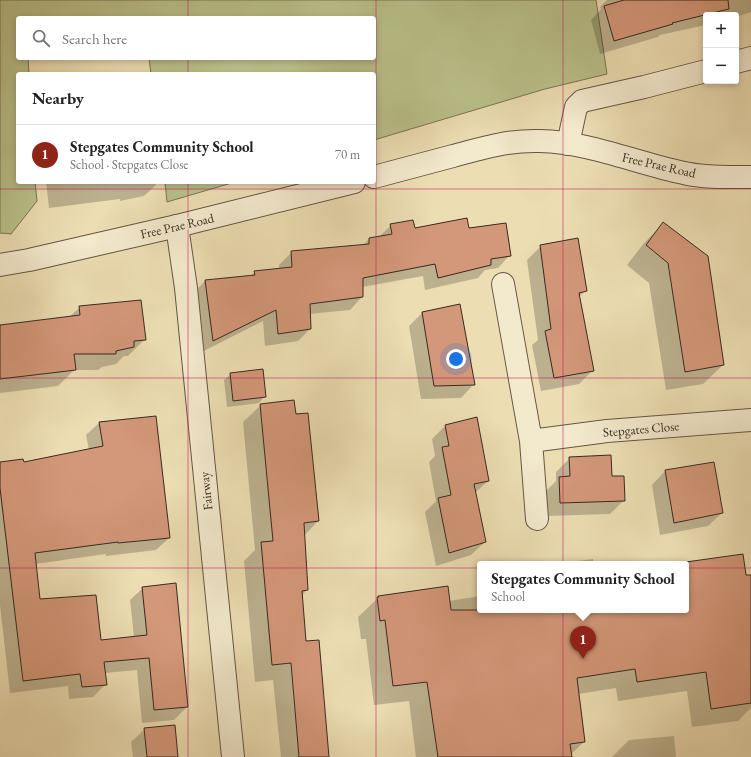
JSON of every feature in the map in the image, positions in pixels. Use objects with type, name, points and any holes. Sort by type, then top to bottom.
[{"type":"street","points":[[739,61],[751,58]]},
{"type":"street","points":[[568,144],[576,107],[582,102],[703,72]]},
{"type":"street","name":"Free Prae Road","points":[[376,176],[500,143],[539,141],[568,144],[605,152],[644,164],[686,174],[751,177]]},
{"type":"street","name":"Free Prae Road","points":[[0,265],[29,260],[177,226],[346,184]]},
{"type":"street","name":"Fairway","points":[[177,226],[186,288],[233,757]]},
{"type":"street","points":[[504,284],[531,441],[536,519]]},
{"type":"street","name":"Stepgates Close","points":[[531,441],[607,431],[751,420]]},
{"type":"green space","points":[[0,0],[596,0],[607,74],[545,89],[376,139],[376,72],[151,72],[149,60],[376,60],[376,16],[16,16],[16,60],[28,60],[29,72],[16,72],[16,184],[35,184],[37,201],[11,234],[0,233]]},
{"type":"green space","points":[[165,184],[228,184],[167,202]]},
{"type":"building","points":[[624,0],[728,0],[729,9],[717,12],[703,12],[703,15],[672,23],[673,24],[614,41],[604,6]]},
{"type":"building","points":[[467,218],[469,228],[506,223],[511,256],[491,259],[491,265],[438,278],[435,264],[363,278],[363,297],[310,304],[311,329],[278,334],[276,310],[213,341],[205,280],[255,275],[254,271],[292,267],[291,251],[369,244],[369,238],[392,234],[390,224],[413,220],[415,228]]},
{"type":"building","points":[[663,222],[708,256],[724,365],[685,372],[668,263],[646,245]]},
{"type":"building","points":[[578,238],[587,291],[579,293],[594,371],[554,378],[545,331],[551,329],[540,245]]},
{"type":"building","points":[[141,300],[146,340],[134,341],[134,347],[116,351],[116,354],[74,354],[76,370],[0,379],[0,325],[80,315],[79,306]]},
{"type":"building","points":[[460,304],[475,385],[434,386],[422,312]]},
{"type":"building","points":[[263,369],[266,397],[233,401],[230,373]]},
{"type":"building","points":[[294,400],[296,414],[308,413],[319,521],[304,523],[308,590],[302,591],[306,641],[319,640],[329,757],[299,757],[291,663],[272,665],[261,542],[273,541],[260,404]]},
{"type":"building","points":[[156,416],[170,538],[118,542],[35,553],[40,599],[96,595],[101,640],[147,635],[142,587],[176,583],[188,707],[154,710],[149,658],[104,662],[107,685],[82,687],[80,674],[23,681],[0,488],[0,462],[23,459],[24,462],[103,446],[99,422]]},
{"type":"building","points":[[477,417],[489,481],[474,484],[486,542],[449,553],[438,498],[451,495],[442,447],[449,446],[445,425]]},
{"type":"building","points":[[611,455],[612,476],[624,476],[625,501],[560,503],[559,477],[570,476],[569,457]]},
{"type":"building","points":[[714,462],[723,513],[674,523],[665,470]]},
{"type":"building","points":[[743,554],[746,575],[751,575],[751,703],[711,709],[706,672],[637,682],[635,669],[577,678],[585,742],[570,744],[572,757],[438,757],[427,682],[393,686],[385,620],[380,621],[378,596],[448,586],[451,610],[477,610],[477,613],[689,613],[689,562]]},
{"type":"building","points":[[175,725],[178,757],[147,757],[144,728]]},
{"type":"place","name":"Stepgates Community School","points":[[583,659]]}]
